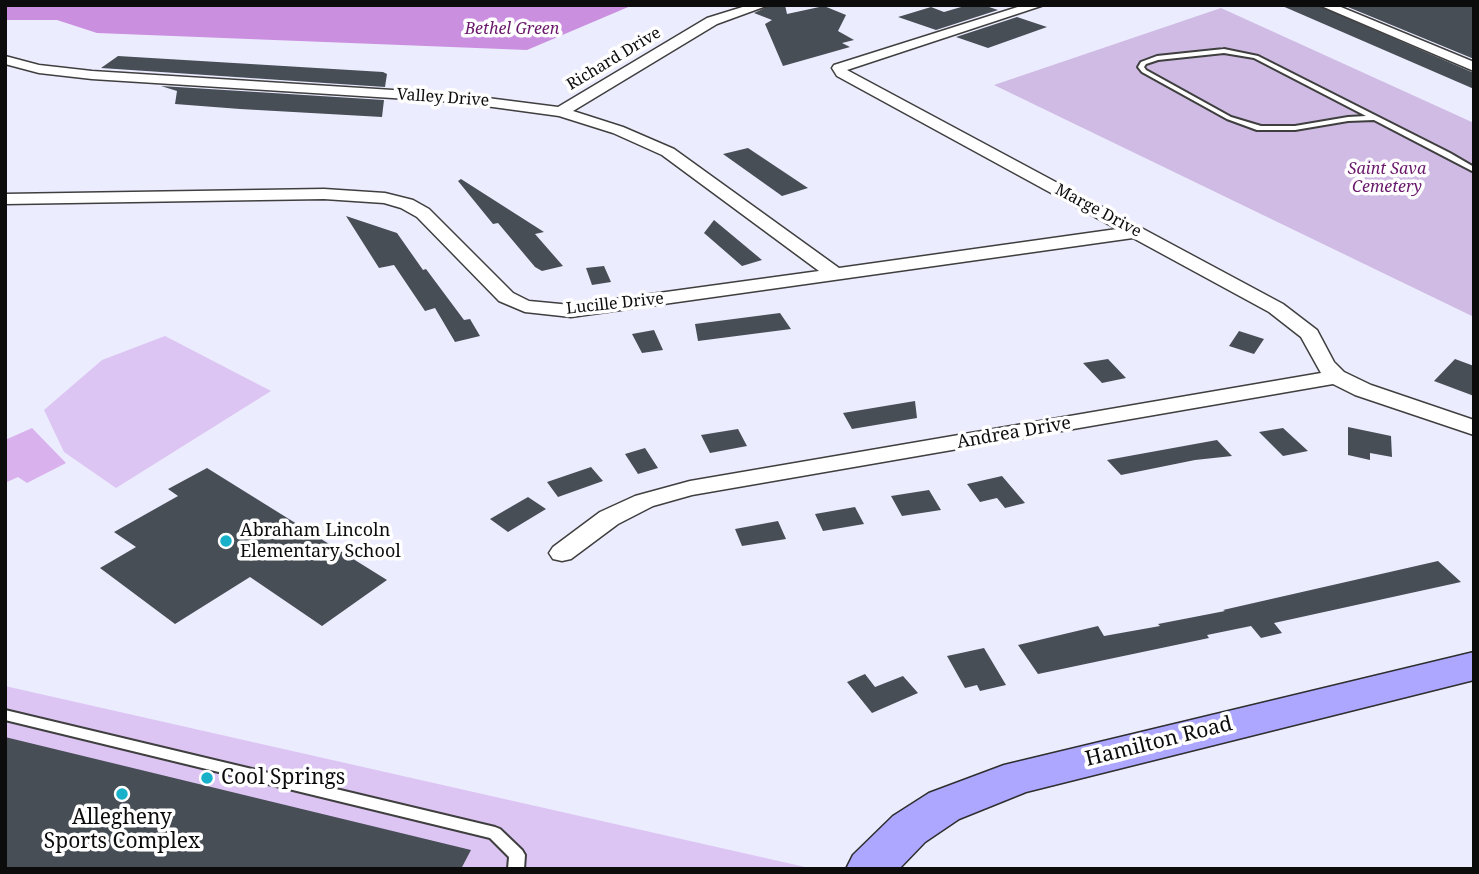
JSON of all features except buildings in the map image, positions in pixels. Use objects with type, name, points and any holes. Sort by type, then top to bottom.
[{"type":"street","name":"Richard Drive","points":[[561,112],[699,28],[764,5]]},
{"type":"street","name":"Marge Drive","points":[[1038,5],[839,68],[842,73],[1294,320],[1310,334],[1325,364],[1336,377]]},
{"type":"street","points":[[1325,5],[1474,67]]},
{"type":"street","name":"Valley Drive","points":[[5,60],[39,69],[92,75],[456,98],[561,112],[618,130],[667,152],[834,273]]},
{"type":"street","name":"Lucille Drive","points":[[5,199],[324,194],[385,198],[407,204],[423,214],[506,297],[525,306],[547,310],[593,310],[834,273],[1136,232]]},
{"type":"street","points":[[1336,377],[1363,390],[1474,428]]},
{"type":"street","name":"Andrea Drive","points":[[562,553],[610,517],[644,501],[690,488],[1336,377]]},
{"type":"street","name":"Hamilton Road","points":[[869,869],[909,829],[944,806],[1019,776],[1474,666]]},
{"type":"lane","points":[[1375,118],[1348,119],[1295,128],[1260,128],[1230,118],[1141,66],[1157,58],[1224,51],[1246,54],[1375,118],[1474,170]]},
{"type":"lane","points":[[5,715],[495,833],[517,855],[516,869]]},
{"type":"shaded area","points":[[165,336],[271,391],[116,488],[64,452],[44,410],[102,360]]},
{"type":"shaded area","points":[[32,428],[66,463],[27,483],[18,477],[5,483],[5,440]]},
{"type":"shaded area","name":"Cool Springs","points":[[5,686],[814,869],[5,869]]},
{"type":"green space","name":"Bethel Green","points":[[5,5],[633,5],[527,50],[97,33],[57,20],[5,20]]},
{"type":"green space","name":"Saint Sava Cemetery","points":[[1221,8],[1474,123],[1474,317],[994,85]]},
{"type":"place","name":"Abraham Lincoln Elementary School","points":[[226,541]]},
{"type":"place","name":"Cool Springs","points":[[207,778]]},
{"type":"place","name":"Allegheny Sports Complex","points":[[122,794]]}]
